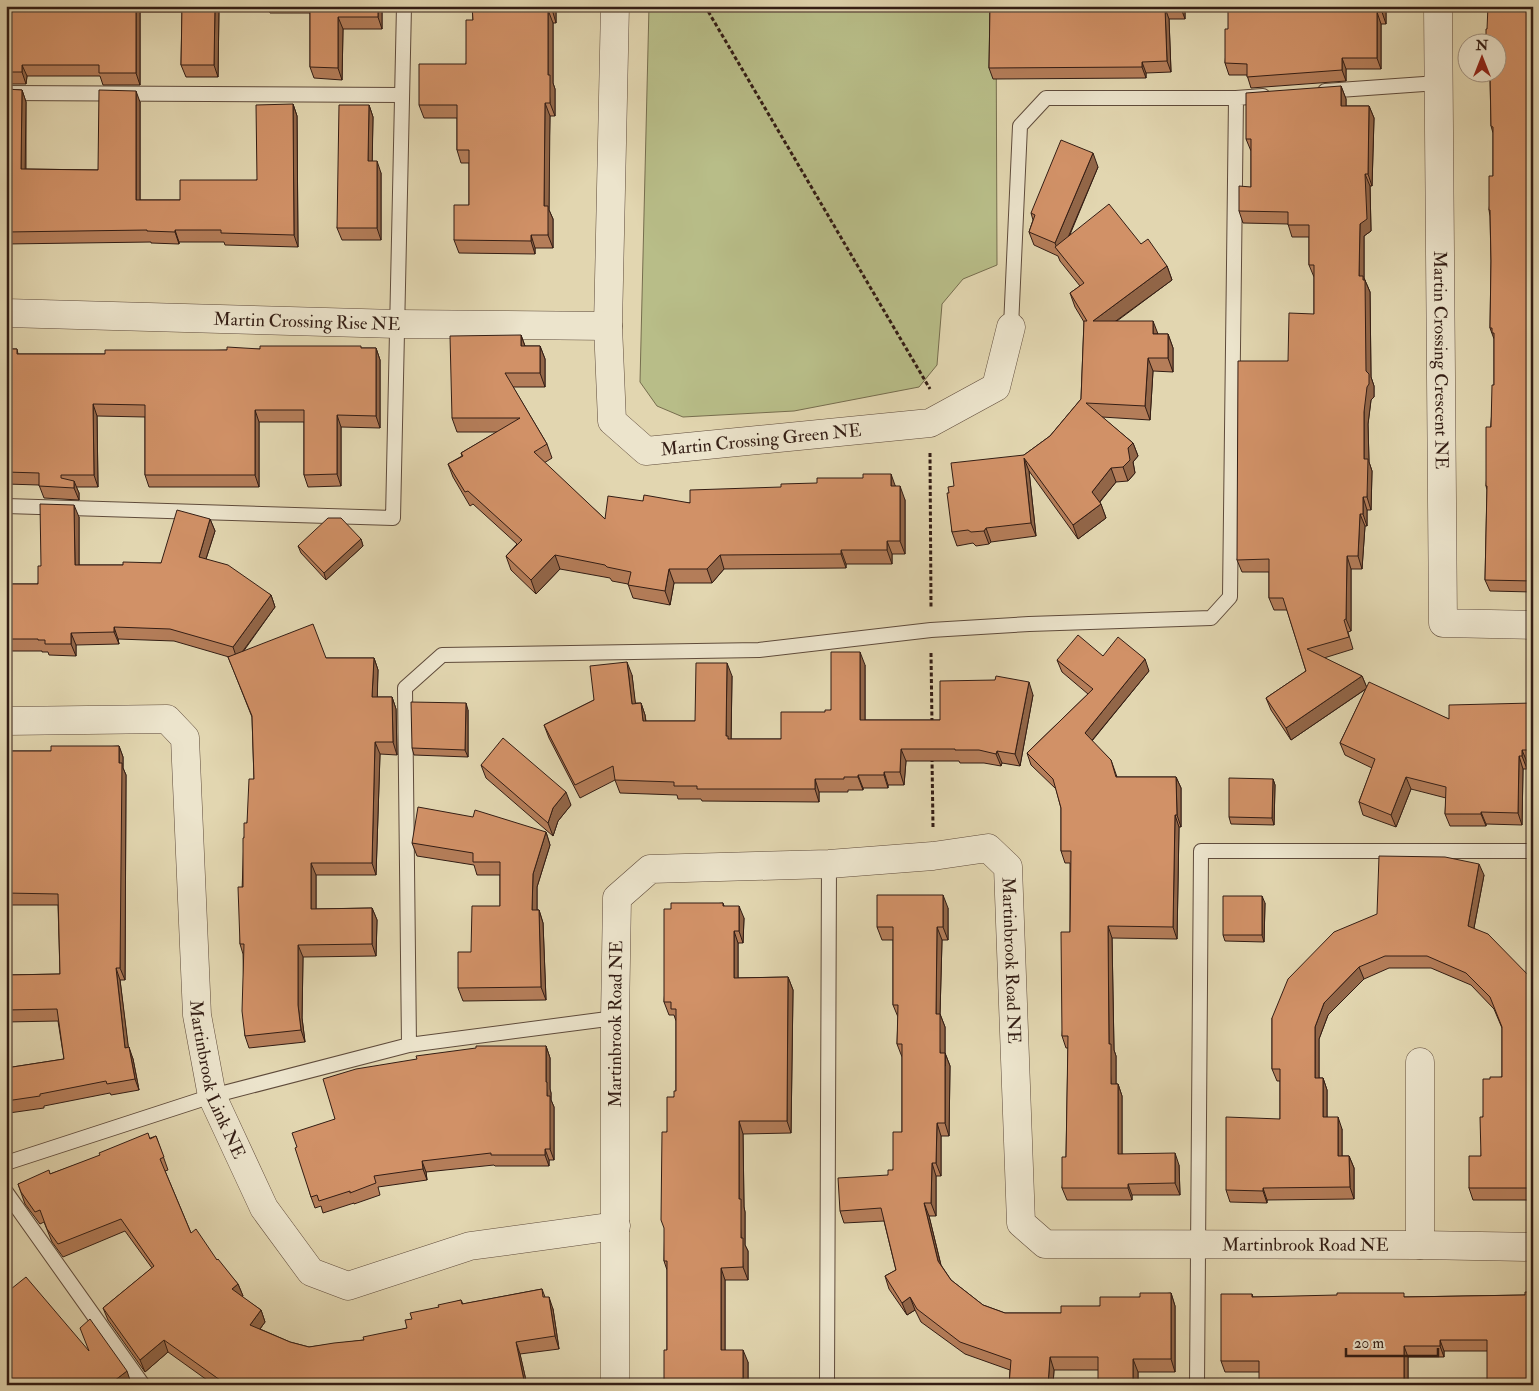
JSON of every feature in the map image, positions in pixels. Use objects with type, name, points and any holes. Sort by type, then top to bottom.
[{"type":"street","name":"Martin Crossing Green NE","points":[[615,6],[608,326],[612,421],[646,451],[930,423],[996,387],[1011,327]]},
{"type":"street","name":"Martin Crossing Crescent NE","points":[[1438,6],[1443,623],[1533,625]]},
{"type":"street","name":"Martin Crossing Rise NE","points":[[6,314],[397,324],[608,326]]},
{"type":"street","name":"Martinbrook Link NE","points":[[6,721],[167,719],[185,738],[197,1015],[212,1096],[264,1208],[311,1272],[348,1286],[470,1246],[616,1226]]},
{"type":"street","name":"Martinbrook Road NE","points":[[615,1385],[615,1018],[617,898],[650,869],[829,864],[933,856],[988,848],[1008,867],[1021,1223],[1045,1244],[1533,1247]]},
{"type":"street","points":[[1420,1062],[1420,1245]]},
{"type":"lane","points":[[6,506],[393,518],[404,6]]},
{"type":"lane","points":[[1313,92],[1438,83]]},
{"type":"lane","points":[[6,93],[402,95]]},
{"type":"lane","points":[[1011,327],[1020,126],[1046,98],[1236,98],[1274,95]]},
{"type":"lane","points":[[409,1045],[405,688],[442,655],[759,650],[931,630],[1029,624],[1211,618],[1230,597],[1236,98]]},
{"type":"lane","points":[[1197,1385],[1201,851],[1533,851]]},
{"type":"lane","points":[[827,1385],[829,864]]},
{"type":"lane","points":[[6,1163],[212,1096],[409,1045],[615,1018]]},
{"type":"lane","points":[[6,1192],[143,1385]]},
{"type":"path","points":[[705,6],[930,388],[930,423]]},
{"type":"green space","points":[[649,6],[996,6],[997,265],[963,279],[942,304],[937,365],[919,387],[794,411],[683,417],[657,406],[640,382]]},
{"type":"building","points":[[6,6],[136,6],[136,73],[99,73],[99,65],[22,65],[22,72],[6,72]]},
{"type":"building","points":[[182,6],[215,6],[214,65],[181,65]]},
{"type":"building","points":[[310,6],[378,6],[378,17],[338,17],[338,68],[310,67]]},
{"type":"building","points":[[472,6],[552,6],[552,9],[548,10],[550,103],[545,103],[544,206],[548,206],[548,235],[531,235],[531,241],[454,240],[454,205],[469,205],[469,150],[457,150],[457,105],[419,105],[419,64],[466,64],[466,20],[473,20]]},
{"type":"building","points":[[990,6],[1181,6],[1181,8],[1165,8],[1167,61],[1142,62],[1142,67],[989,68]]},
{"type":"building","points":[[1228,6],[1382,6],[1382,12],[1377,12],[1377,58],[1342,58],[1342,70],[1247,77],[1247,64],[1225,63],[1225,29],[1228,29]]},
{"type":"building","points":[[1488,6],[1533,6],[1533,581],[1485,580],[1486,427],[1491,427],[1492,385],[1494,385],[1494,333],[1492,333],[1492,328],[1490,328],[1489,176],[1493,176],[1490,82],[1506,82],[1506,32],[1486,32]]},
{"type":"building","points":[[1341,86],[1341,106],[1369,106],[1368,174],[1365,174],[1367,219],[1360,224],[1359,276],[1363,276],[1363,280],[1365,280],[1366,371],[1369,374],[1364,412],[1364,459],[1368,459],[1367,497],[1363,497],[1363,514],[1360,514],[1358,556],[1347,556],[1346,619],[1344,620],[1349,637],[1307,649],[1362,676],[1286,728],[1266,698],[1306,671],[1283,598],[1269,598],[1269,559],[1237,560],[1238,361],[1288,361],[1289,313],[1314,314],[1314,265],[1309,265],[1309,225],[1288,225],[1288,212],[1239,211],[1239,186],[1251,187],[1251,139],[1246,139],[1246,93]]},
{"type":"building","points":[[6,89],[22,90],[21,169],[98,170],[99,90],[136,91],[136,200],[180,200],[180,180],[257,180],[256,105],[293,104],[294,235],[221,233],[221,230],[175,230],[175,232],[147,230],[6,232]]},
{"type":"building","points":[[339,105],[369,105],[368,161],[377,161],[377,228],[337,228]]},
{"type":"building","points":[[1061,140],[1093,153],[1055,243],[1029,232],[1035,215],[1031,213]]},
{"type":"building","points":[[1109,204],[1141,244],[1148,239],[1167,266],[1093,321],[1153,321],[1153,334],[1168,334],[1168,358],[1148,358],[1145,406],[1086,403],[1133,443],[1128,448],[1130,460],[1123,467],[1111,468],[1092,492],[1101,504],[1073,525],[1024,458],[1031,523],[986,528],[984,531],[952,532],[947,493],[949,493],[948,487],[954,486],[951,463],[1024,455],[1050,436],[1081,399],[1084,321],[1087,321],[1070,293],[1084,283],[1055,247]]},
{"type":"building","points":[[521,335],[521,346],[540,346],[540,373],[505,373],[547,444],[534,452],[605,519],[608,496],[643,501],[644,495],[690,503],[690,490],[781,487],[781,484],[817,483],[817,478],[863,478],[863,474],[891,474],[891,486],[900,486],[900,541],[887,541],[887,550],[841,550],[841,554],[720,555],[707,569],[669,569],[665,591],[628,585],[631,572],[555,555],[531,580],[506,556],[522,540],[468,491],[465,492],[448,464],[463,456],[461,453],[520,418],[452,418],[450,336]]},
{"type":"building","points":[[260,346],[361,346],[361,348],[376,348],[376,416],[337,415],[337,474],[304,475],[304,410],[255,410],[255,475],[145,475],[145,405],[93,404],[94,475],[61,475],[61,478],[74,481],[74,488],[39,486],[39,473],[6,472],[6,349],[17,349],[17,354],[105,354],[105,350],[227,350],[227,347],[260,349]]},
{"type":"building","points":[[40,504],[74,505],[75,565],[123,565],[123,562],[161,563],[177,510],[210,519],[199,557],[228,565],[271,595],[233,647],[170,629],[114,627],[114,632],[71,633],[71,644],[45,644],[45,640],[38,639],[6,639],[6,584],[38,584],[38,566],[41,566]]},
{"type":"building","points":[[328,518],[341,518],[361,539],[324,573],[298,546]]},
{"type":"building","points":[[313,624],[326,658],[374,658],[372,697],[392,697],[393,742],[375,742],[372,863],[311,863],[311,909],[372,908],[372,944],[298,945],[298,1005],[301,1030],[245,1036],[242,1011],[244,944],[240,944],[238,887],[243,887],[243,838],[244,823],[247,823],[249,779],[254,779],[252,716],[228,657]]},
{"type":"building","points":[[1078,635],[1103,656],[1118,637],[1145,659],[1085,733],[1111,760],[1116,777],[1176,777],[1177,815],[1175,815],[1173,927],[1108,926],[1109,1044],[1111,1044],[1111,1084],[1118,1084],[1118,1154],[1175,1153],[1175,1183],[1128,1184],[1128,1188],[1062,1188],[1062,1157],[1066,1157],[1068,1036],[1062,1036],[1061,932],[1070,932],[1071,851],[1061,851],[1061,808],[1053,779],[1027,753],[1093,689],[1057,660]]},
{"type":"building","points":[[831,652],[860,652],[860,720],[940,720],[940,681],[995,680],[996,676],[1029,682],[1015,754],[997,751],[996,754],[979,750],[901,749],[900,772],[884,772],[884,775],[858,775],[858,777],[844,777],[844,779],[815,779],[815,789],[697,789],[697,786],[674,786],[674,782],[615,780],[613,766],[575,785],[544,725],[594,700],[590,666],[627,662],[632,704],[641,703],[643,721],[695,721],[696,663],[727,663],[726,736],[728,736],[728,739],[781,739],[781,712],[825,712],[825,710],[831,710]]},
{"type":"building","points":[[1369,682],[1449,719],[1449,705],[1533,703],[1533,750],[1522,750],[1522,756],[1519,756],[1518,813],[1481,812],[1481,814],[1445,814],[1446,787],[1406,777],[1391,815],[1359,802],[1375,759],[1340,743]]},
{"type":"building","points":[[411,702],[466,703],[465,750],[412,748]]},
{"type":"building","points":[[503,738],[566,792],[553,808],[548,823],[481,765]]},
{"type":"building","points":[[51,746],[119,746],[119,763],[122,763],[120,968],[116,968],[125,1048],[129,1047],[135,1079],[107,1084],[106,1081],[40,1094],[40,1096],[6,1101],[6,1068],[64,1059],[57,1009],[6,1010],[6,975],[60,974],[58,894],[6,893],[6,751],[51,751]]},
{"type":"building","points":[[1229,778],[1273,779],[1272,818],[1229,817]]},
{"type":"building","points":[[418,807],[473,817],[475,810],[546,832],[533,874],[532,910],[539,910],[541,987],[458,988],[458,952],[471,952],[472,906],[500,906],[500,862],[473,862],[473,853],[412,843]]},
{"type":"building","points":[[1379,856],[1445,857],[1479,864],[1468,926],[1488,934],[1533,980],[1533,1188],[1469,1188],[1469,1156],[1481,1156],[1480,1117],[1483,1117],[1483,1079],[1502,1077],[1502,1027],[1490,997],[1466,973],[1427,956],[1385,956],[1359,967],[1324,1003],[1315,1027],[1315,1078],[1323,1078],[1323,1117],[1338,1117],[1338,1156],[1349,1156],[1350,1187],[1263,1188],[1263,1191],[1226,1190],[1226,1117],[1280,1119],[1280,1069],[1272,1069],[1272,1018],[1288,979],[1334,932],[1377,914]]},
{"type":"building","points":[[877,895],[943,895],[943,927],[937,927],[936,1014],[940,1014],[940,1053],[945,1053],[945,1123],[937,1123],[936,1163],[932,1163],[931,1203],[924,1203],[938,1261],[951,1280],[983,1305],[1005,1313],[1061,1313],[1061,1306],[1100,1306],[1100,1297],[1140,1297],[1140,1293],[1171,1293],[1171,1359],[1133,1359],[1133,1385],[1098,1385],[1098,1357],[1050,1357],[1048,1385],[1009,1385],[1011,1360],[960,1342],[917,1309],[910,1297],[902,1303],[885,1276],[896,1270],[881,1208],[840,1211],[838,1178],[888,1175],[888,1170],[893,1170],[893,1132],[902,1132],[902,1044],[897,1044],[898,1005],[893,1005],[893,927],[877,927]]},
{"type":"building","points":[[1223,896],[1262,896],[1262,935],[1223,935]]},
{"type":"building","points":[[671,903],[723,903],[723,906],[739,906],[739,931],[734,931],[734,978],[788,977],[787,1121],[739,1121],[739,1199],[741,1199],[743,1267],[721,1268],[721,1350],[743,1350],[743,1379],[741,1379],[741,1385],[664,1385],[664,1350],[667,1350],[667,1261],[664,1261],[664,1228],[661,1220],[662,1132],[667,1132],[667,1097],[674,1097],[674,1091],[676,1091],[676,1009],[671,1009],[671,1002],[664,1002],[664,909],[671,909]]},
{"type":"building","points":[[476,1046],[546,1046],[547,1096],[550,1096],[550,1149],[545,1149],[545,1155],[491,1155],[491,1153],[422,1161],[423,1169],[374,1176],[376,1183],[350,1193],[350,1191],[319,1201],[317,1195],[311,1197],[292,1133],[335,1119],[323,1079],[356,1069],[417,1059],[416,1056],[476,1048]]},
{"type":"building","points":[[148,1133],[150,1139],[156,1136],[164,1157],[160,1159],[191,1233],[196,1229],[217,1260],[238,1284],[232,1289],[261,1310],[250,1325],[290,1342],[309,1347],[364,1340],[363,1337],[407,1328],[405,1320],[412,1319],[410,1313],[439,1307],[438,1305],[461,1300],[462,1304],[542,1289],[543,1297],[549,1297],[555,1336],[516,1342],[525,1385],[227,1385],[164,1340],[140,1360],[103,1308],[154,1266],[121,1219],[58,1244],[47,1229],[40,1210],[35,1212],[21,1192],[18,1184],[49,1170],[50,1174],[100,1155],[99,1153]]},
{"type":"building","points":[[26,1277],[89,1351],[80,1328],[90,1319],[127,1371],[114,1381],[117,1385],[6,1385],[6,1293]]},
{"type":"building","points":[[1525,1292],[1533,1292],[1533,1385],[1487,1385],[1487,1340],[1440,1340],[1440,1346],[1404,1346],[1404,1385],[1259,1385],[1259,1361],[1221,1361],[1221,1294],[1252,1294],[1252,1297],[1337,1295],[1337,1293],[1404,1293],[1404,1297],[1525,1295]]}]
